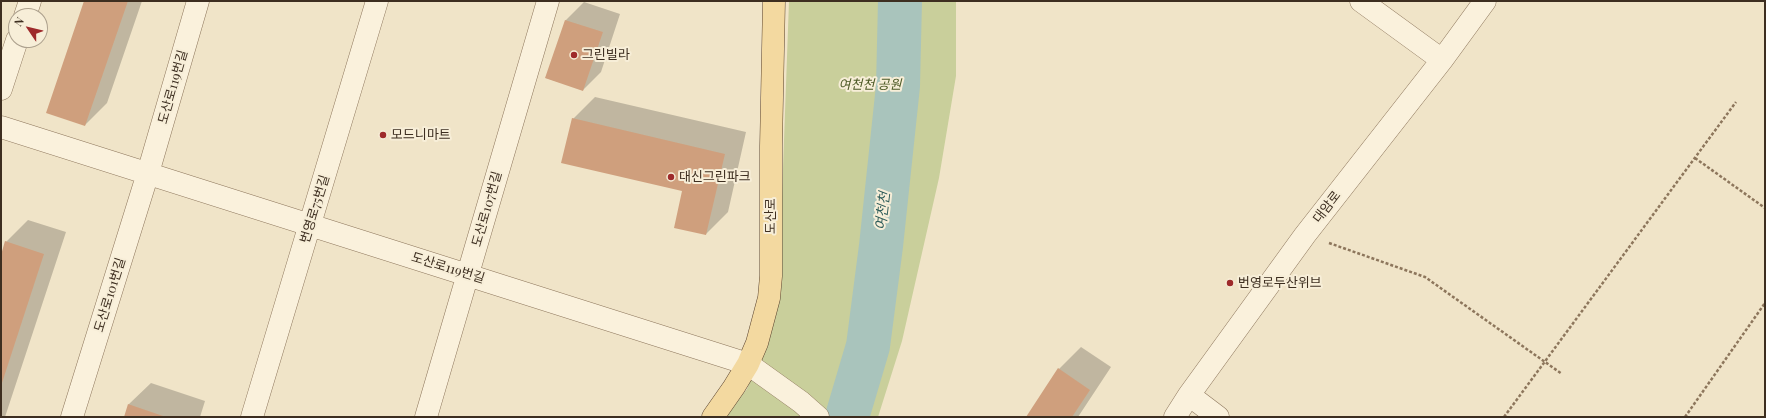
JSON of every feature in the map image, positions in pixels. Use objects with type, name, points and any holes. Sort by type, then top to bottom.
[{"type":"main road","name":"도산로","points":[[713,417],[734,388],[748,364],[764,320],[769,298],[771,276],[771,146],[774,1]]},
{"type":"street","name":"도산로119번길","points":[[148,173],[198,1]]},
{"type":"street","name":"번영로75번길","points":[[252,417],[377,1]]},
{"type":"street","name":"도산로107번길","points":[[426,417],[548,1]]},
{"type":"street","points":[[1361,1],[1442,60]]},
{"type":"street","name":"대암로","points":[[1175,417],[1188,395],[1305,235],[1442,60],[1485,1]]},
{"type":"street","points":[[1,89],[14,48]]},
{"type":"street","name":"도산로119번길","points":[[1,127],[748,364],[818,417]]},
{"type":"street","name":"도산로101번길","points":[[72,417],[148,173]]},
{"type":"street","points":[[1188,395],[1218,417]]},
{"type":"path","points":[[1504,417],[1736,102]]},
{"type":"path","points":[[1695,158],[1765,208]]},
{"type":"path","points":[[1305,235],[1425,276],[1544,363],[1562,374]]},
{"type":"path","points":[[1685,417],[1765,302]]},
{"type":"green space","name":"여천천 공원","points":[[789,1],[956,1],[956,76],[939,178],[902,341],[878,417],[724,417],[747,389],[768,335],[779,280]]},
{"type":"building","points":[[84,1],[128,1],[85,126],[46,113]]},
{"type":"building","name":"그린빌라","points":[[565,20],[603,32],[583,91],[545,78]]},
{"type":"building","name":"대신그린파크","points":[[572,118],[725,154],[706,235],[674,228],[682,191],[561,163]]},
{"type":"building","points":[[5,241],[44,254],[1,386],[1,255]]},
{"type":"building","points":[[1058,368],[1090,390],[1072,417],[1026,417]]},
{"type":"building","points":[[128,404],[166,417],[124,417]]},
{"type":"waterway","name":"여천천","points":[[847,417],[868,346],[881,246],[898,86],[900,1]]},
{"type":"place","name":"그린빌라","points":[[574,55]]},
{"type":"place","name":"모드니마트","points":[[383,135]]},
{"type":"place","name":"대신그린파크","points":[[671,177]]},
{"type":"place","name":"번영로두산위브","points":[[1230,283]]}]
